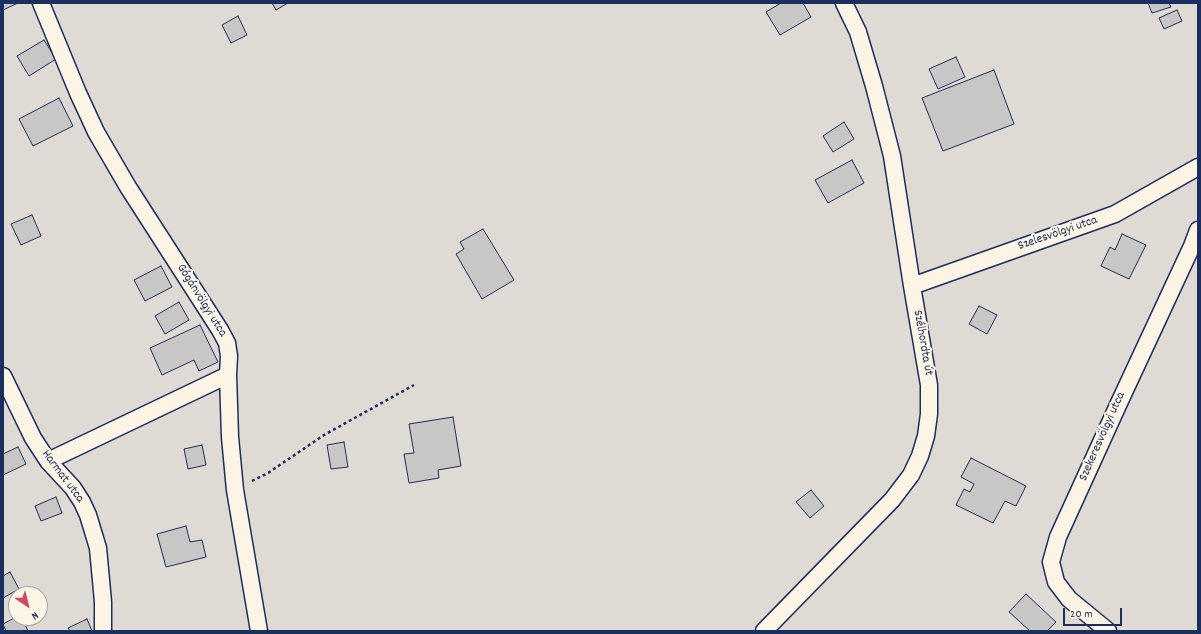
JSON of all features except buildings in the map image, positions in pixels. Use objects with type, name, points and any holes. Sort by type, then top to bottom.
[{"type":"street","name":"Gógánvölgyi utca","points":[[41,3],[78,93],[96,132],[128,187],[227,343],[229,356],[228,375],[230,437],[235,490],[259,631]]},
{"type":"street","name":"Szélhordta út","points":[[764,631],[892,500],[911,475],[920,456],[926,436],[929,414],[930,385],[912,286],[892,156],[858,32],[844,3]]},
{"type":"street","name":"Szelesvölgyi utca","points":[[912,286],[1115,214],[1198,168]]},
{"type":"street","name":"Szekeresvölgyi utca","points":[[1108,631],[1069,599],[1056,582],[1051,562],[1058,537],[1198,230]]},
{"type":"street","points":[[48,461],[228,375]]},
{"type":"street","name":"Harmat utca","points":[[3,376],[33,438],[48,461],[73,488],[82,502],[93,530],[98,548],[101,571],[103,631]]},
{"type":"path","points":[[235,490],[268,473],[324,435],[414,385]]},
{"type":"shaded area","points":[[3,3],[1198,3],[1198,631],[3,631]]}]
